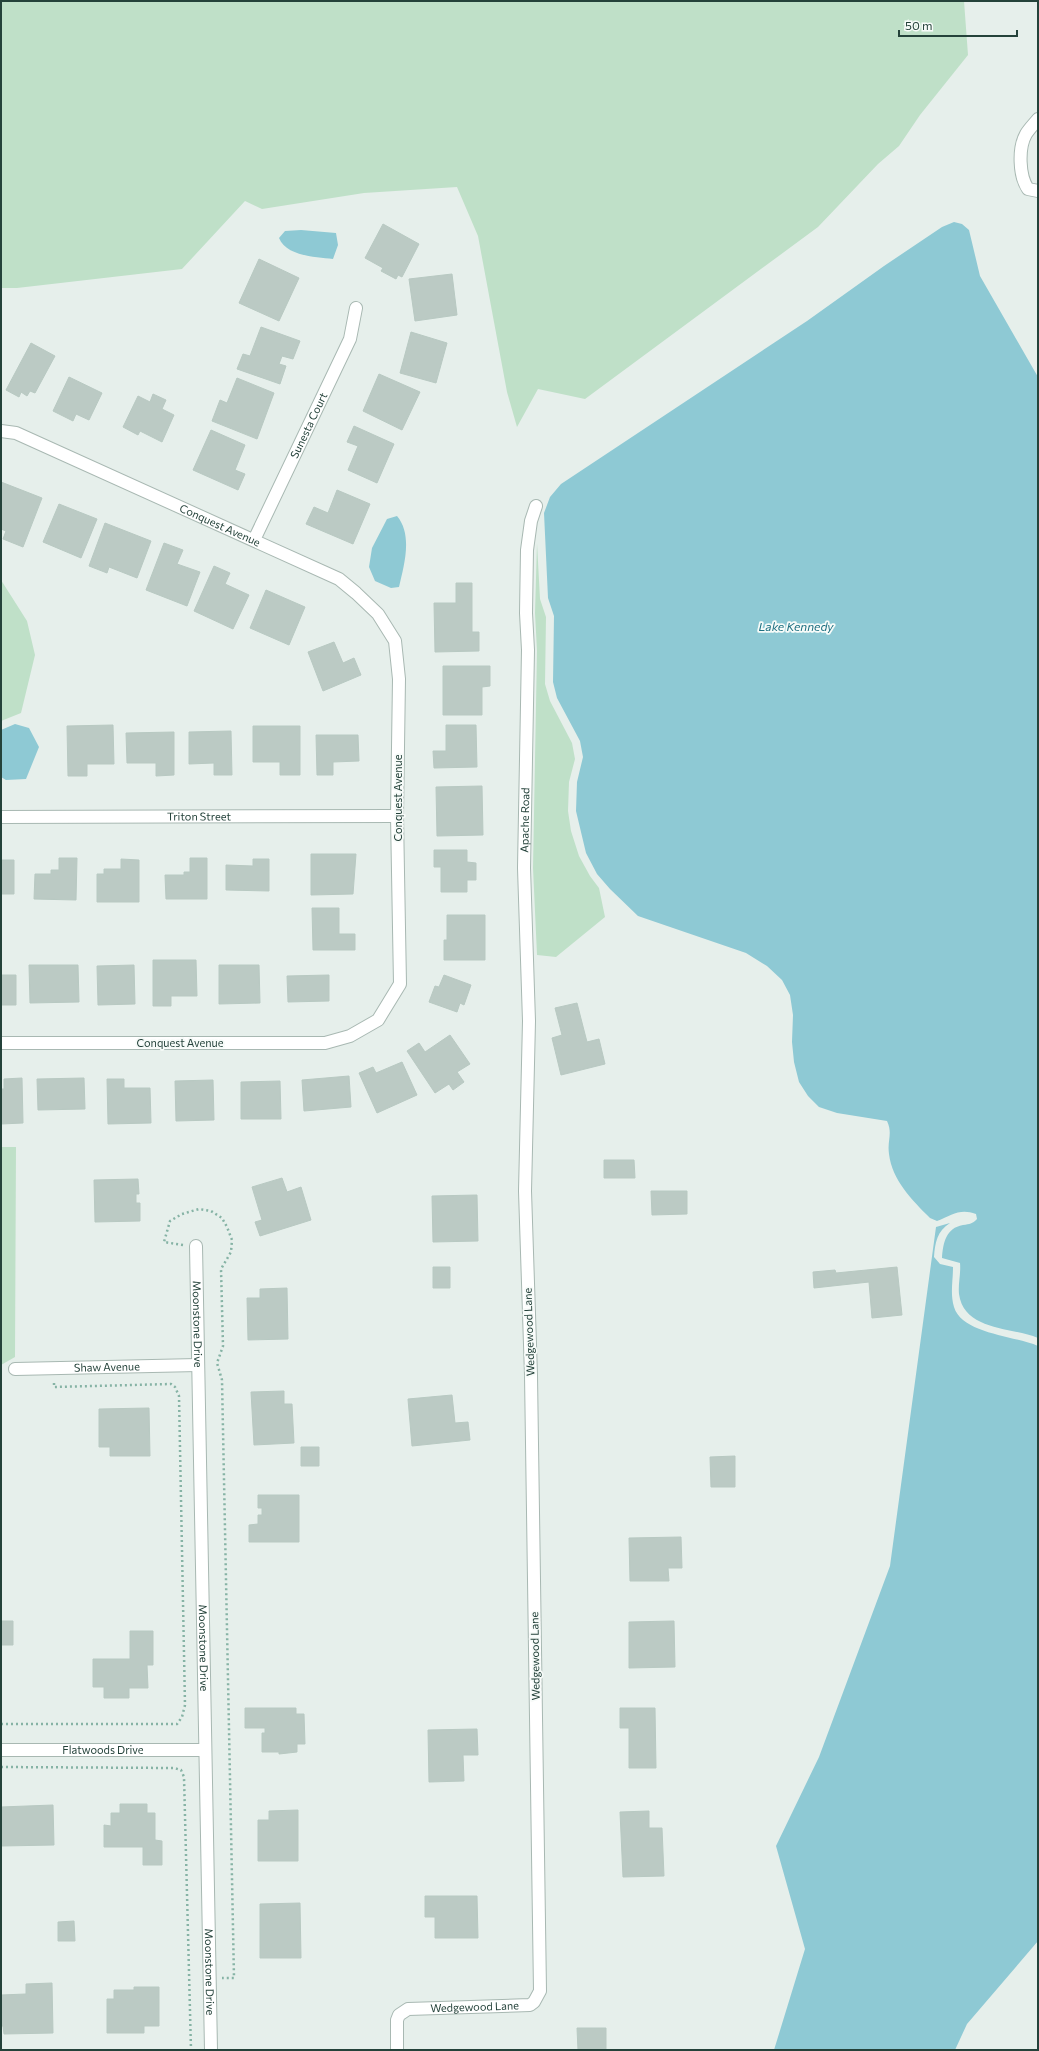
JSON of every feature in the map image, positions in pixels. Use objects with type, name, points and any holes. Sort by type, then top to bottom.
[{"type":"street","points":[[1038,119],[1026,133],[1023,140],[1021,158],[1024,183],[1028,189],[1038,191]]},
{"type":"street","name":"Sunesta Court","points":[[254,540],[350,339],[356,308]]},
{"type":"street","name":"Conquest Avenue","points":[[1,431],[16,433],[339,579],[378,614],[395,641],[400,679],[397,816],[400,984],[378,1020],[350,1036],[325,1043],[1,1043]]},
{"type":"street","name":"Apache Road","points":[[526,1134],[529,1021],[524,868],[528,650],[526,613],[527,550],[531,521],[536,506]]},
{"type":"street","name":"Triton Street","points":[[1,817],[397,816]]},
{"type":"street","name":"Wedgewood Lane","points":[[397,2050],[397,2020],[399,2015],[408,2009],[530,2005],[534,2002],[540,1991],[531,1375],[525,1191],[526,1134]]},
{"type":"street","name":"Moonstone Drive","points":[[196,1246],[211,2050]]},
{"type":"street","name":"Shaw Avenue","points":[[15,1369],[198,1365]]},
{"type":"street","name":"Flatwoods Drive","points":[[1,1750],[205,1750]]},
{"type":"path","points":[[196,1246],[164,1242],[170,1221],[182,1214],[198,1209],[211,1211],[222,1218],[228,1227],[232,1240],[231,1252],[221,1269],[223,1346],[217,1362],[222,1380],[234,1978],[210,1978]]},
{"type":"path","points":[[1,1724],[177,1724],[182,1716],[185,1705],[179,1396],[175,1387],[171,1384],[54,1387],[54,1368]]},
{"type":"path","points":[[1,1767],[174,1768],[181,1770],[184,1777],[191,2050]]},
{"type":"green space","points":[[1,1],[964,1],[968,55],[920,115],[899,146],[878,164],[818,227],[585,399],[538,389],[517,427],[507,392],[478,236],[457,187],[364,193],[262,209],[245,201],[182,269],[17,288],[1,288]]},
{"type":"green space","points":[[537,543],[540,599],[546,617],[545,684],[550,701],[572,743],[575,759],[569,782],[568,811],[571,831],[579,856],[590,876],[599,888],[605,917],[556,957],[537,955],[533,868],[537,651],[535,613]]},
{"type":"green space","points":[[1,580],[27,621],[35,655],[21,713],[1,721]]},
{"type":"green space","points":[[1,1147],[16,1147],[15,1357],[1,1365]]},
{"type":"water","name":"Lake Kennedy","points":[[954,222],[962,224],[969,230],[980,276],[1038,377],[1038,1338],[991,1326],[979,1321],[970,1315],[963,1306],[959,1294],[960,1263],[942,1258],[942,1252],[946,1237],[949,1233],[957,1227],[974,1222],[977,1219],[976,1214],[961,1212],[937,1221],[930,1218],[910,1197],[894,1172],[889,1154],[890,1130],[887,1121],[837,1113],[819,1107],[808,1096],[799,1082],[794,1062],[792,1042],[793,1015],[790,995],[782,980],[767,966],[746,953],[638,916],[597,874],[586,853],[576,811],[577,782],[583,757],[580,741],[557,698],[553,682],[554,616],[548,598],[544,513],[550,497],[561,484],[807,321],[942,227]]},
{"type":"water","points":[[301,230],[336,233],[338,245],[333,259],[294,252],[288,249],[279,238],[285,231]]},
{"type":"water","points":[[397,516],[405,532],[406,550],[399,587],[391,588],[375,581],[369,567],[372,548],[387,519]]},
{"type":"water","points":[[15,724],[29,728],[39,747],[26,779],[6,780],[1,777],[1,730]]},
{"type":"water","points":[[950,1223],[939,1234],[934,1257],[940,1264],[953,1267],[952,1297],[954,1307],[959,1316],[967,1323],[978,1329],[1038,1346],[1038,1941],[967,2024],[955,2050],[774,2050],[805,1949],[776,1846],[819,1757],[890,1566],[936,1227]]},
{"type":"building","points":[[383,224],[419,244],[402,277],[398,275],[396,279],[381,271],[383,268],[365,258]]},
{"type":"building","points":[[259,259],[299,278],[279,321],[239,303]]},
{"type":"building","points":[[452,274],[457,315],[415,321],[409,279]]},
{"type":"building","points":[[261,327],[300,341],[293,359],[282,356],[279,364],[286,366],[280,384],[237,369],[243,354],[250,356]]},
{"type":"building","points":[[411,332],[447,343],[436,383],[400,373]]},
{"type":"building","points":[[31,343],[55,356],[35,393],[30,391],[27,396],[21,392],[19,397],[6,390]]},
{"type":"building","points":[[379,374],[420,392],[402,430],[363,411]]},
{"type":"building","points":[[69,377],[102,393],[89,420],[76,414],[73,421],[53,411]]},
{"type":"building","points":[[237,378],[274,393],[257,439],[212,421],[220,400],[227,403]]},
{"type":"building","points":[[153,394],[166,400],[162,409],[174,415],[162,442],[140,431],[138,435],[123,427],[138,396],[150,402]]},
{"type":"building","points":[[354,426],[394,444],[377,483],[348,470],[358,446],[347,442]]},
{"type":"building","points":[[211,430],[245,445],[235,470],[245,474],[238,490],[193,470]]},
{"type":"building","points":[[1,482],[42,498],[23,547],[3,539],[6,531],[1,529]]},
{"type":"building","points":[[337,490],[370,504],[353,544],[306,524],[314,507],[328,513]]},
{"type":"building","points":[[59,504],[97,519],[81,558],[43,542]]},
{"type":"building","points":[[105,523],[151,541],[137,578],[109,567],[107,573],[89,566]]},
{"type":"building","points":[[164,543],[183,550],[177,564],[200,572],[187,606],[146,590]]},
{"type":"building","points":[[214,566],[230,573],[225,584],[249,595],[233,629],[194,611]]},
{"type":"building","points":[[456,583],[472,583],[472,632],[479,632],[479,651],[435,652],[434,603],[456,603]]},
{"type":"building","points":[[266,590],[305,607],[289,645],[250,628]]},
{"type":"building","points":[[334,642],[343,663],[354,658],[361,675],[323,691],[308,652]]},
{"type":"building","points":[[443,666],[490,666],[490,686],[482,687],[482,715],[443,715]]},
{"type":"building","points":[[113,725],[114,764],[87,764],[87,776],[68,776],[67,726]]},
{"type":"building","points":[[446,725],[476,725],[477,767],[434,768],[433,751],[446,751]]},
{"type":"building","points":[[253,726],[300,726],[300,775],[280,775],[280,762],[253,762]]},
{"type":"building","points":[[231,731],[232,775],[214,775],[214,763],[189,764],[189,732]]},
{"type":"building","points":[[174,732],[174,775],[156,776],[156,763],[127,763],[126,733]]},
{"type":"building","points":[[316,735],[358,735],[359,761],[333,762],[333,775],[317,775]]},
{"type":"building","points":[[482,786],[483,835],[437,836],[436,787]]},
{"type":"building","points":[[434,850],[467,850],[467,862],[476,863],[476,880],[467,880],[467,892],[441,892],[441,867],[434,867]]},
{"type":"building","points":[[311,854],[356,854],[353,894],[311,895]]},
{"type":"building","points":[[59,858],[77,858],[76,900],[34,899],[35,874],[51,874],[51,870],[59,870]]},
{"type":"building","points":[[190,858],[207,858],[207,899],[166,899],[165,875],[184,875],[184,872],[190,872]]},
{"type":"building","points":[[121,859],[139,860],[139,902],[97,902],[97,874],[104,874],[104,869],[121,869]]},
{"type":"building","points":[[253,859],[269,859],[269,891],[226,890],[226,865],[253,866]]},
{"type":"building","points":[[1,860],[14,860],[14,894],[1,894]]},
{"type":"building","points":[[312,908],[339,908],[339,934],[355,934],[355,950],[313,950]]},
{"type":"building","points":[[447,915],[485,915],[485,960],[444,960],[444,940],[447,940]]},
{"type":"building","points":[[153,960],[196,960],[197,996],[171,996],[171,1006],[153,1006]]},
{"type":"building","points":[[29,965],[78,965],[79,1002],[30,1003]]},
{"type":"building","points":[[134,965],[135,1004],[98,1005],[97,966]]},
{"type":"building","points":[[219,965],[259,965],[260,1003],[219,1004]]},
{"type":"building","points":[[1,975],[16,975],[16,1005],[1,1005]]},
{"type":"building","points":[[329,975],[329,1001],[288,1002],[287,976]]},
{"type":"building","points":[[444,975],[471,985],[464,1005],[460,1003],[457,1012],[429,1002],[435,986],[439,987]]},
{"type":"building","points":[[577,1003],[587,1042],[599,1039],[605,1064],[561,1075],[552,1038],[562,1035],[555,1008]]},
{"type":"building","points":[[450,1035],[470,1064],[457,1072],[464,1082],[453,1090],[449,1084],[435,1093],[407,1051],[419,1043],[425,1052]]},
{"type":"building","points":[[402,1062],[417,1095],[377,1113],[359,1073],[373,1067],[376,1073]]},
{"type":"building","points":[[349,1076],[351,1107],[304,1111],[302,1080]]},
{"type":"building","points":[[22,1078],[23,1123],[1,1124],[1,1089],[4,1089],[4,1079]]},
{"type":"building","points":[[84,1078],[85,1109],[38,1110],[37,1079]]},
{"type":"building","points":[[107,1079],[124,1079],[124,1088],[150,1088],[151,1123],[108,1124]]},
{"type":"building","points":[[213,1080],[214,1120],[176,1121],[175,1081]]},
{"type":"building","points":[[280,1081],[281,1119],[241,1119],[241,1082]]},
{"type":"building","points":[[604,1160],[634,1160],[635,1178],[604,1178]]},
{"type":"building","points":[[282,1178],[287,1192],[301,1187],[311,1220],[260,1236],[255,1222],[262,1220],[252,1187]]},
{"type":"building","points":[[138,1179],[139,1194],[136,1194],[136,1203],[140,1203],[140,1221],[95,1222],[94,1180]]},
{"type":"building","points":[[651,1191],[687,1191],[687,1214],[652,1215]]},
{"type":"building","points":[[477,1195],[478,1241],[433,1242],[432,1196]]},
{"type":"building","points":[[433,1267],[450,1267],[450,1288],[433,1288]]},
{"type":"building","points":[[897,1267],[902,1315],[872,1318],[869,1282],[814,1288],[813,1272],[835,1270],[836,1273]]},
{"type":"building","points":[[287,1288],[288,1339],[248,1340],[247,1298],[260,1298],[260,1289]]},
{"type":"building","points":[[284,1391],[284,1404],[292,1404],[294,1443],[254,1445],[251,1392]]},
{"type":"building","points":[[452,1395],[455,1423],[468,1422],[470,1440],[412,1446],[408,1399]]},
{"type":"building","points":[[149,1408],[150,1456],[110,1456],[110,1447],[99,1447],[99,1409]]},
{"type":"building","points":[[301,1447],[319,1447],[319,1466],[301,1466]]},
{"type":"building","points":[[735,1456],[735,1487],[711,1487],[710,1457]]},
{"type":"building","points":[[258,1495],[299,1495],[299,1542],[249,1542],[249,1525],[258,1524],[258,1515],[262,1515],[262,1508],[258,1508]]},
{"type":"building","points":[[681,1537],[682,1568],[668,1568],[669,1581],[630,1581],[629,1538]]},
{"type":"building","points":[[1,1621],[13,1621],[13,1645],[1,1645]]},
{"type":"building","points":[[674,1621],[675,1667],[629,1668],[629,1622]]},
{"type":"building","points":[[130,1631],[153,1631],[153,1665],[147,1665],[148,1688],[129,1688],[129,1698],[104,1698],[104,1687],[93,1687],[93,1659],[130,1659]]},
{"type":"building","points":[[245,1708],[296,1708],[296,1714],[304,1714],[305,1744],[297,1744],[297,1752],[279,1754],[279,1752],[262,1752],[262,1733],[265,1733],[265,1728],[245,1728]]},
{"type":"building","points":[[620,1708],[655,1708],[656,1768],[629,1768],[629,1728],[620,1728]]},
{"type":"building","points":[[477,1729],[478,1755],[463,1755],[464,1781],[429,1782],[428,1730]]},
{"type":"building","points":[[120,1804],[147,1804],[147,1813],[155,1813],[155,1840],[162,1841],[162,1865],[143,1865],[143,1847],[104,1847],[104,1825],[111,1826],[111,1813],[120,1813]]},
{"type":"building","points":[[53,1805],[54,1845],[1,1846],[1,1807]]},
{"type":"building","points":[[298,1810],[298,1861],[258,1861],[258,1820],[269,1820],[269,1811]]},
{"type":"building","points":[[649,1811],[649,1828],[662,1828],[664,1876],[623,1877],[620,1812]]},
{"type":"building","points":[[425,1896],[477,1896],[478,1938],[435,1938],[435,1917],[425,1917]]},
{"type":"building","points":[[300,1903],[301,1958],[260,1958],[260,1904]]},
{"type":"building","points":[[74,1921],[75,1941],[58,1941],[58,1922]]},
{"type":"building","points":[[52,1983],[53,2033],[4,2034],[3,2026],[1,2026],[1,1995],[26,1994],[26,1984]]},
{"type":"building","points":[[134,1987],[159,1987],[159,2026],[144,2026],[144,2033],[107,2033],[107,1999],[114,1999],[114,1990],[134,1990]]},
{"type":"building","points":[[577,2028],[606,2028],[606,2050],[578,2050]]}]
